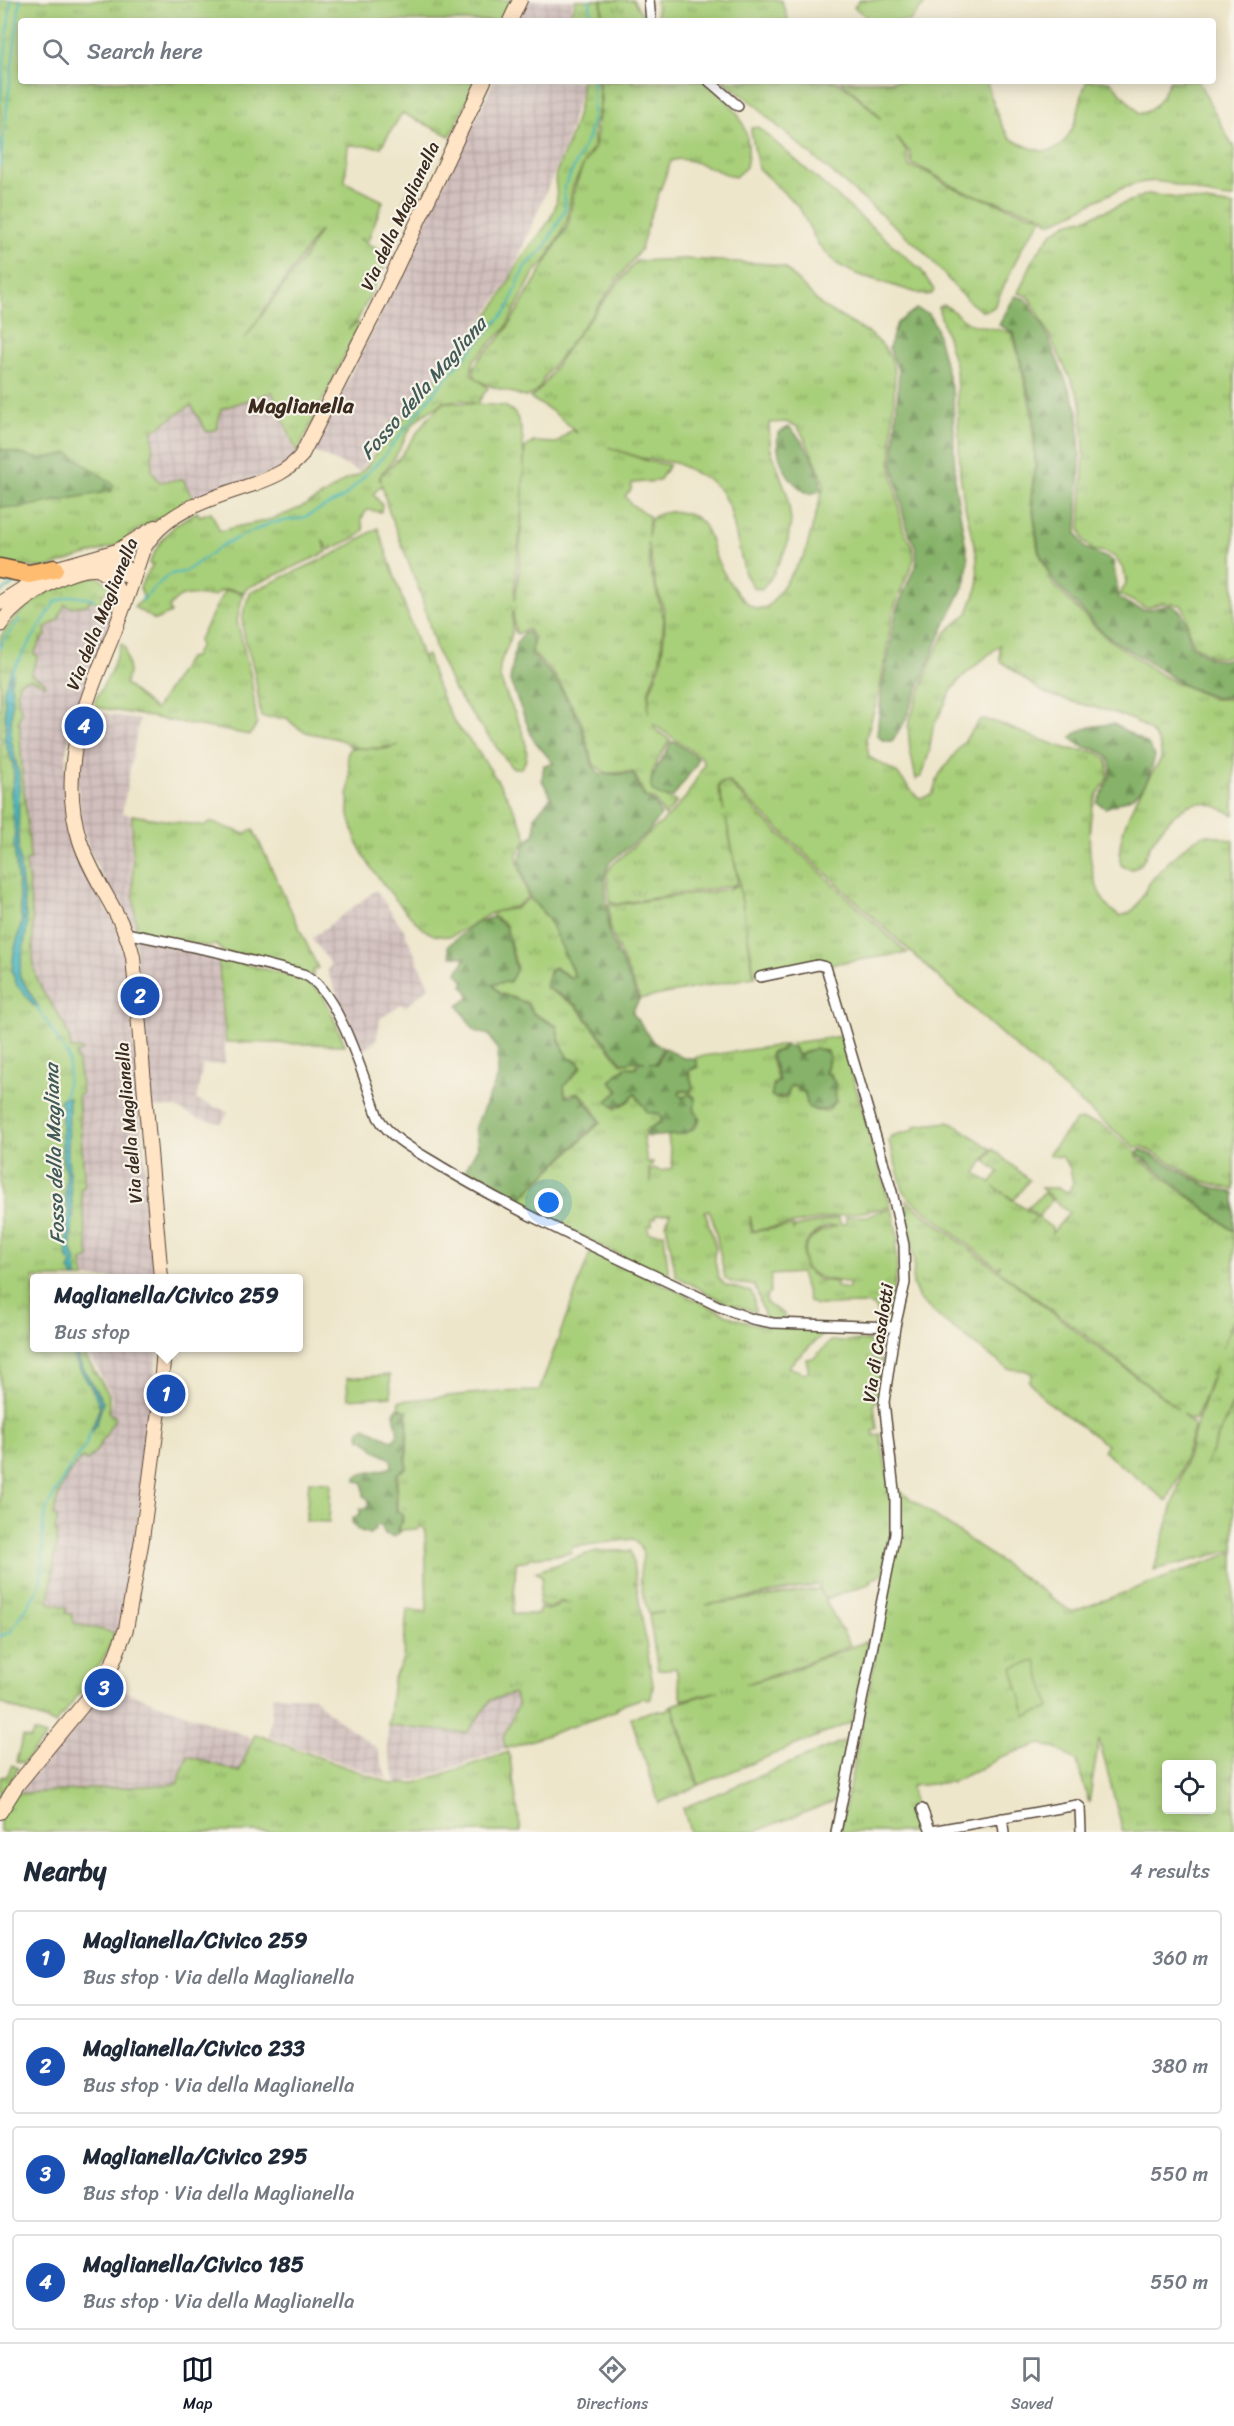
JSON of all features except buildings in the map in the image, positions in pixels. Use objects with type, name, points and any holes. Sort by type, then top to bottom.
[{"type":"highway","points":[[0,568],[29,574],[54,569]]},
{"type":"main road","points":[[511,18],[520,0]]},
{"type":"main road","name":"Via della Maglianella","points":[[161,1274],[134,963],[126,933],[82,846],[76,825],[72,777],[80,721],[145,546],[166,523],[196,505],[278,475],[292,466],[301,456],[379,304],[483,84]]},
{"type":"main road","points":[[0,625],[18,604],[47,586],[97,564],[145,532],[166,523]]},
{"type":"main road","points":[[0,603],[54,569],[74,562],[97,564],[118,562],[126,566],[135,576]]},
{"type":"main road","points":[[97,564],[118,589],[122,612]]},
{"type":"main road","points":[[0,1812],[17,1785],[96,1689],[112,1665],[126,1629],[142,1539],[159,1412],[164,1352]]},
{"type":"street","points":[[649,0],[651,18]]},
{"type":"street","points":[[713,84],[738,106]]},
{"type":"street","points":[[126,933],[213,951],[303,974],[316,982],[326,994],[343,1028],[378,1117],[386,1129],[420,1153],[504,1203],[718,1306],[752,1319],[791,1324],[895,1328]]},
{"type":"street","name":"Via di Casalotti","points":[[760,977],[818,965],[825,966],[828,971],[902,1230],[906,1274],[895,1328],[884,1411],[895,1499],[895,1534],[864,1692],[854,1730],[836,1832]]},
{"type":"street","points":[[922,1809],[931,1832],[1077,1805],[1080,1807],[1080,1832]]},
{"type":"street","points":[[1002,1818],[1004,1832]]},
{"type":"shaded area","points":[[527,0],[573,0],[569,18],[520,18]]},
{"type":"shaded area","points":[[493,84],[580,84],[580,92],[565,147],[509,280],[489,310],[399,422],[391,419],[360,472],[313,451]]},
{"type":"shaded area","points":[[272,393],[296,456],[283,469],[194,501],[183,478],[159,481],[153,471],[153,432],[191,406],[207,433],[218,429],[222,409]]},
{"type":"shaded area","points":[[64,601],[83,601],[115,610],[66,750],[65,806],[68,828],[84,870],[116,925],[125,948],[155,1274],[84,1274],[76,1056],[61,1022],[38,983],[32,966],[34,926],[26,859],[17,698],[21,679],[56,606]]},
{"type":"shaded area","points":[[92,711],[139,720],[122,813],[131,815],[135,927],[127,924],[89,851],[82,825],[77,780],[80,753]]},
{"type":"shaded area","points":[[376,890],[404,930],[429,987],[405,1007],[401,1004],[380,1019],[376,1041],[360,1052],[327,970],[331,965],[312,938]]},
{"type":"shaded area","points":[[134,936],[217,959],[225,1064],[203,1065],[196,1100],[229,1112],[221,1123],[197,1118],[174,1107],[149,1108]]},
{"type":"shaded area","points":[[89,1352],[158,1352],[136,1538],[119,1630],[116,1634],[64,1620],[57,1605],[46,1598],[54,1524],[53,1506],[67,1476],[104,1426],[110,1413],[112,1398]]},
{"type":"shaded area","points":[[108,1685],[252,1738],[240,1772],[188,1756],[177,1784],[17,1794]]},
{"type":"shaded area","points":[[514,1692],[518,1705],[503,1738],[506,1749],[401,1784],[396,1782],[387,1746],[388,1726],[467,1733],[492,1700]]},
{"type":"shaded area","points":[[273,1695],[314,1697],[327,1711],[377,1748],[387,1779],[269,1737]]},
{"type":"green space","points":[[0,0],[515,0],[506,18],[18,18],[18,84],[475,84],[450,136],[402,113],[381,147],[348,145],[345,182],[383,201],[367,243],[360,239],[384,253],[387,262],[357,321],[348,329],[357,323],[360,324],[297,453],[272,392],[221,409],[217,429],[207,432],[191,405],[153,431],[152,471],[159,482],[183,479],[194,501],[142,527],[118,545],[45,568],[0,564]],"holes":[[[319,231],[320,231],[305,256],[244,340]]]},
{"type":"green space","points":[[575,0],[601,0],[602,18],[568,18]]},
{"type":"green space","points":[[602,0],[633,0],[645,18],[603,18]]},
{"type":"green space","points":[[656,0],[781,0],[788,18],[660,18],[657,15]]},
{"type":"green space","points":[[860,0],[928,0],[913,18],[867,18],[854,7]]},
{"type":"green space","points":[[581,84],[598,84],[600,103],[594,129],[594,144],[573,186],[567,220],[561,234],[545,261],[534,273],[505,329],[474,360],[471,374],[488,388],[477,404],[462,400],[443,402],[419,418],[382,474],[399,458],[428,419],[446,402],[504,406],[515,414],[521,429],[524,475],[525,448],[533,442],[557,443],[571,430],[578,433],[552,411],[530,398],[541,387],[577,335],[636,261],[684,259],[770,264],[785,268],[822,306],[872,335],[883,346],[891,358],[895,373],[891,466],[903,529],[912,545],[914,560],[894,608],[879,693],[866,738],[869,757],[896,772],[916,796],[921,798],[932,795],[939,775],[980,720],[992,721],[1065,748],[1100,754],[1107,761],[1108,772],[1106,781],[1095,799],[1091,815],[1091,864],[1101,895],[1109,907],[1120,916],[1134,909],[1157,874],[1192,841],[1210,835],[1234,841],[1234,1190],[1203,1181],[1142,1146],[1136,1148],[1102,1121],[939,978],[729,781],[720,783],[718,788],[724,811],[719,787],[721,784],[729,783],[763,818],[907,953],[831,964],[826,961],[759,973],[755,977],[740,884],[726,819],[738,881],[735,885],[617,904],[610,902],[607,873],[613,864],[669,816],[686,797],[704,765],[702,758],[654,725],[656,730],[670,740],[655,765],[651,778],[653,792],[677,802],[665,816],[655,800],[645,796],[634,772],[606,773],[594,765],[581,721],[555,676],[532,652],[534,638],[528,629],[517,634],[515,631],[513,610],[512,633],[500,665],[500,677],[520,724],[526,749],[526,760],[521,768],[512,768],[454,690],[436,649],[420,592],[388,509],[382,485],[373,494],[382,505],[381,512],[367,510],[361,519],[364,530],[357,537],[329,550],[322,540],[327,552],[247,588],[244,592],[228,589],[214,596],[184,596],[169,608],[171,613],[155,620],[134,607],[144,599],[140,587],[153,564],[149,564],[157,547],[174,527],[188,516],[197,512],[200,516],[211,512],[220,531],[270,519],[314,501],[364,470],[393,420],[399,423],[492,310],[519,262],[545,227],[557,200],[556,173],[577,117]],"holes":[[[785,422],[796,426],[817,464],[824,485],[805,554],[773,601],[767,607],[756,609],[738,594],[728,579],[716,558],[707,531],[697,519],[677,512],[656,515],[651,519],[648,537],[649,516],[631,504],[625,496],[631,490],[632,483],[659,481],[669,465],[647,461],[608,447],[641,458],[676,463],[708,479],[721,491],[730,509],[745,574],[754,588],[762,589],[771,578],[787,546],[791,521],[787,494],[770,447],[769,423]],[[523,481],[519,571],[515,600],[522,503]],[[648,543],[655,583],[664,610],[665,623],[661,664],[650,691],[648,713],[649,690],[660,660],[664,619],[650,568]]]},
{"type":"green space","points":[[599,84],[710,84],[734,108],[745,128],[748,140],[746,167],[735,177],[693,161],[677,159],[671,161],[641,249],[537,390],[525,397],[485,384],[475,376],[475,365],[507,329],[568,225],[575,187],[583,166],[595,147],[601,99]]},
{"type":"green space","points":[[727,84],[841,84],[881,119],[844,84],[987,84],[998,117],[1010,138],[1038,150],[1050,151],[1061,145],[1070,133],[1086,84],[1113,84],[1139,113],[1150,110],[1168,84],[1200,84],[1234,145],[1234,198],[1149,181],[1121,189],[1051,223],[1046,221],[1044,216],[1024,244],[994,307],[981,311],[919,247],[767,117],[756,105]],"holes":[[[896,137],[910,152],[912,165],[925,170],[955,187],[1042,216],[1031,215],[964,192],[925,171],[909,167],[907,152]]]},
{"type":"green space","points":[[758,127],[921,270],[934,290],[932,294],[924,295],[856,274],[837,264],[818,244],[799,207],[758,168],[751,128]]},
{"type":"green space","points":[[409,189],[419,191],[414,204],[404,200]]},
{"type":"green space","points":[[1148,194],[1234,206],[1234,652],[1222,657],[1212,656],[1192,643],[1185,611],[1181,605],[1162,603],[1146,608],[1120,595],[1126,583],[1124,570],[1115,557],[1105,552],[1092,550],[1084,541],[1080,529],[1084,452],[1081,401],[1040,316],[1028,296],[1018,293],[1035,256],[1051,234],[1067,223],[1087,218]]},
{"type":"green space","points":[[1015,296],[1026,299],[1042,323],[1078,411],[1080,460],[1077,533],[1085,548],[1113,561],[1119,598],[1131,606],[1145,610],[1164,606],[1177,608],[1184,618],[1190,644],[1217,660],[1228,659],[1234,655],[1234,696],[1216,698],[1186,686],[1105,635],[1054,581],[1039,551],[1032,498],[1036,466],[1034,414],[1014,333],[999,325]]},
{"type":"green space","points":[[944,305],[971,324],[1013,334],[1032,413],[1035,464],[1031,496],[1038,551],[1053,584],[1104,636],[1163,676],[1213,699],[1234,699],[1234,815],[1203,803],[1192,804],[1184,808],[1164,826],[1150,846],[1143,862],[1135,868],[1131,869],[1121,865],[1121,838],[1131,810],[1161,759],[1159,743],[1149,731],[1135,721],[1039,690],[1000,661],[1000,645],[961,678],[952,690],[933,727],[922,776],[916,779],[908,726],[913,710],[933,658],[946,632],[968,613],[978,586],[977,557],[960,474],[956,368],[938,307]]},
{"type":"green space","points":[[916,309],[929,314],[936,328],[953,395],[955,484],[968,559],[966,581],[942,631],[904,723],[892,741],[883,741],[877,734],[882,687],[897,608],[917,562],[915,545],[906,527],[893,465],[899,372],[889,348],[897,323]]},
{"type":"green space","points":[[789,427],[801,440],[816,465],[821,491],[809,494],[794,483],[784,469],[778,452],[778,433]]},
{"type":"green space","points":[[0,449],[41,459],[69,453],[113,484],[112,491],[18,508],[0,507]]},
{"type":"green space","points":[[378,528],[425,665],[423,657],[427,655],[451,716],[498,781],[527,838],[517,854],[528,897],[515,907],[494,912],[450,936],[438,936],[428,932],[403,907],[367,862],[351,824],[348,811],[350,772],[347,756],[350,748],[385,749],[398,745],[374,748],[356,747],[335,738],[307,732],[287,718],[261,717],[255,675],[243,625],[243,615],[251,592],[336,553]]},
{"type":"green space","points":[[98,577],[110,585],[113,608],[110,608],[108,592],[103,593],[102,603],[89,601],[87,605],[70,607],[65,604],[58,620],[45,628],[46,636],[41,640],[34,654],[38,656],[31,675],[45,682],[45,685],[25,680],[19,683],[17,694],[19,697],[17,703],[20,704],[21,712],[18,724],[20,724],[29,844],[30,860],[26,861],[35,973],[41,988],[67,1030],[71,1049],[81,1049],[82,1052],[76,1053],[76,1060],[82,1094],[78,1094],[85,1187],[81,1188],[81,1192],[89,1258],[82,1261],[84,1274],[30,1274],[30,1352],[88,1352],[86,1357],[109,1395],[109,1413],[116,1417],[97,1450],[87,1461],[82,1458],[71,1471],[55,1508],[54,1516],[57,1517],[55,1531],[58,1532],[49,1603],[67,1607],[66,1613],[71,1614],[74,1623],[115,1633],[96,1670],[55,1724],[0,1703],[0,638],[17,616],[42,596],[70,582]]},
{"type":"green space","points":[[225,590],[243,593],[237,621],[251,677],[257,724],[250,735],[96,707],[95,701],[110,673],[121,644],[125,647],[129,672],[125,684],[155,710],[188,658],[194,657],[200,645],[198,641]]},
{"type":"green space","points":[[528,632],[533,641],[531,654],[555,679],[580,723],[593,766],[600,774],[633,774],[644,797],[654,802],[661,815],[648,832],[610,862],[605,874],[609,934],[639,1000],[632,1012],[653,1042],[663,1048],[656,1063],[649,1063],[657,1064],[665,1048],[683,1058],[695,1058],[697,1066],[688,1071],[693,1087],[690,1091],[680,1090],[679,1095],[683,1098],[689,1094],[695,1099],[693,1110],[699,1119],[693,1128],[684,1134],[648,1137],[647,1129],[662,1122],[662,1117],[658,1113],[648,1113],[635,1093],[628,1101],[615,1107],[607,1101],[619,1091],[611,1082],[618,1072],[623,1071],[625,1067],[636,1068],[639,1062],[645,1062],[637,1061],[622,1063],[577,1005],[546,987],[550,972],[555,968],[572,979],[575,976],[548,918],[530,898],[519,861],[525,844],[535,833],[535,816],[551,797],[542,780],[544,765],[554,764],[533,739],[510,681],[516,643],[524,633]]},
{"type":"green space","points":[[1114,724],[1148,744],[1155,756],[1144,786],[1134,796],[1105,808],[1097,802],[1110,775],[1110,762],[1107,756],[1100,751],[1082,746],[1071,737],[1081,730]]},
{"type":"green space","points":[[671,742],[675,742],[698,758],[696,765],[673,797],[660,795],[653,791],[651,784],[657,766]]},
{"type":"green space","points":[[132,815],[203,826],[211,822],[245,834],[253,829],[318,968],[313,970],[313,976],[223,952],[217,945],[206,946],[140,935],[136,928],[133,886]]},
{"type":"green space","points":[[739,884],[754,977],[640,999],[610,930],[609,904],[616,905],[729,889]]},
{"type":"green space","points":[[530,898],[548,919],[574,976],[572,978],[555,967],[549,971],[546,988],[576,1006],[621,1064],[637,1061],[635,1067],[625,1067],[610,1081],[618,1091],[607,1101],[615,1109],[628,1102],[635,1094],[648,1113],[658,1114],[661,1117],[661,1121],[645,1131],[646,1136],[643,1137],[647,1162],[653,1162],[649,1170],[651,1183],[650,1171],[673,1168],[668,1136],[692,1130],[698,1124],[700,1118],[695,1110],[695,1097],[691,1094],[683,1097],[680,1095],[680,1091],[691,1092],[693,1087],[689,1071],[698,1067],[695,1057],[783,1045],[782,1049],[771,1052],[770,1056],[778,1081],[774,1082],[771,1096],[778,1099],[787,1098],[790,1087],[797,1087],[798,1091],[804,1092],[808,1107],[816,1111],[827,1111],[837,1101],[836,1085],[831,1074],[826,1073],[830,1056],[827,1051],[815,1048],[798,1055],[792,1043],[841,1036],[891,1207],[753,1231],[750,1216],[751,1232],[793,1226],[793,1231],[795,1227],[839,1218],[840,1224],[846,1224],[846,1217],[869,1216],[892,1209],[899,1242],[896,1243],[897,1270],[889,1316],[879,1320],[875,1307],[866,1304],[816,1305],[809,1301],[801,1273],[771,1275],[770,1293],[766,1296],[767,1304],[784,1314],[785,1323],[766,1320],[754,1284],[754,1286],[735,1283],[725,1278],[709,1210],[705,1211],[716,1248],[714,1255],[718,1277],[725,1285],[751,1292],[755,1312],[724,1302],[676,1276],[666,1224],[670,1213],[655,1215],[656,1218],[652,1218],[652,1225],[648,1226],[649,1233],[664,1233],[669,1279],[515,1204],[601,1122],[590,1105],[577,1092],[566,1096],[564,1086],[582,1067],[577,1060],[569,1058],[560,1041],[557,1026],[533,1013],[527,1002],[499,993],[493,984],[510,982],[517,969],[506,925],[493,916],[494,912],[516,908]],"holes":[[[837,1226],[822,1231],[810,1240],[804,1252],[805,1268],[820,1278],[850,1283],[848,1289],[836,1287],[836,1282],[819,1280],[805,1269],[803,1261],[804,1248],[810,1238],[821,1229]]]},
{"type":"green space","points":[[492,917],[505,926],[516,970],[510,981],[492,984],[499,993],[527,1004],[533,1014],[557,1027],[559,1041],[569,1058],[581,1066],[564,1086],[565,1097],[571,1097],[577,1093],[600,1121],[515,1203],[463,1174],[478,1147],[475,1127],[498,1077],[498,1051],[489,1035],[475,1031],[458,1006],[470,997],[463,985],[465,982],[457,973],[466,957],[451,956],[448,946],[475,923]]},
{"type":"green space","points":[[218,958],[290,976],[315,988],[322,994],[345,1045],[226,1042]]},
{"type":"green space","points":[[785,1045],[792,1047],[798,1056],[815,1048],[827,1052],[829,1056],[825,1073],[830,1075],[836,1085],[835,1102],[829,1107],[816,1110],[808,1107],[805,1092],[798,1091],[798,1087],[794,1085],[790,1086],[787,1096],[775,1098],[772,1095],[773,1086],[779,1081],[771,1053],[782,1050]]},
{"type":"green space","points":[[1076,1121],[1100,1124],[1137,1152],[1137,1157],[1234,1232],[1234,1318],[1222,1349],[1234,1322],[1234,1400],[1204,1468],[1234,1403],[1234,1550],[1154,1570],[1216,1365],[1196,1419],[1192,1420],[1182,1413],[1194,1428],[1180,1474],[1167,1501],[1103,1451],[1107,1445],[1044,1399],[1029,1381],[1031,1373],[1008,1369],[939,1317],[919,1299],[913,1284],[914,1259],[906,1200],[1178,1409],[1087,1336],[998,1270],[1001,1264],[998,1268],[909,1198],[903,1190],[889,1141],[891,1136],[914,1130],[914,1126],[948,1122],[956,1125],[991,1149],[976,1173],[990,1183],[999,1172],[985,1161],[993,1149],[1029,1180],[1014,1200],[993,1186],[1036,1217],[1031,1223],[1037,1217],[1052,1228],[1052,1233],[1069,1213],[1041,1188],[1058,1188],[1068,1192],[1073,1183],[1070,1168],[1062,1157],[1051,1156],[1049,1153]]},
{"type":"green space","points":[[1141,1149],[1206,1185],[1234,1193],[1234,1231],[1137,1154]]},
{"type":"green space","points":[[1044,1193],[1052,1200],[1039,1217],[1027,1208]]},
{"type":"green space","points":[[591,1250],[734,1318],[758,1325],[825,1332],[788,1367],[804,1373],[809,1372],[806,1359],[814,1358],[831,1341],[869,1341],[877,1352],[876,1361],[882,1360],[880,1378],[877,1378],[876,1382],[879,1383],[877,1401],[874,1404],[877,1429],[873,1431],[874,1436],[880,1434],[891,1493],[892,1531],[882,1575],[870,1580],[871,1583],[826,1599],[818,1585],[706,1605],[819,1589],[850,1645],[789,1670],[746,1684],[790,1672],[868,1641],[852,1722],[699,1785],[672,1705],[719,1691],[682,1700],[676,1668],[658,1670],[649,1615],[664,1612],[649,1614],[640,1579],[643,1552],[633,1539],[572,1547],[571,1553],[529,1558],[516,1562],[513,1614],[538,1614],[540,1608],[548,1610],[560,1603],[571,1603],[560,1601],[549,1609],[539,1605],[542,1576],[535,1572],[596,1551],[631,1551],[653,1685],[651,1699],[643,1698],[619,1706],[614,1712],[506,1749],[503,1738],[518,1705],[514,1693],[491,1700],[467,1733],[388,1726],[393,1680],[403,1659],[407,1609],[427,1612],[425,1529],[421,1526],[418,1529],[398,1530],[403,1521],[402,1513],[397,1511],[397,1474],[407,1468],[408,1411],[399,1408],[399,1401],[491,1392],[539,1391]]},
{"type":"green space","points":[[390,1375],[391,1396],[348,1399],[347,1378]]},
{"type":"green space","points":[[398,1408],[407,1411],[406,1467],[396,1475],[396,1511],[402,1513],[402,1521],[398,1530],[401,1531],[394,1537],[385,1534],[381,1525],[374,1526],[375,1529],[370,1534],[358,1530],[352,1523],[352,1519],[360,1514],[360,1509],[368,1507],[369,1500],[364,1496],[363,1482],[356,1481],[356,1477],[392,1467],[391,1459],[377,1452],[365,1440],[360,1439],[359,1431],[365,1427],[393,1441],[398,1434],[394,1413]]},
{"type":"green space","points":[[309,1481],[331,1482],[329,1522],[306,1521]]},
{"type":"green space","points":[[894,1487],[1072,1612],[1234,1552],[1234,1832],[1123,1832],[1099,1739],[1089,1803],[1077,1762],[1059,1750],[1041,1744],[1000,1757],[952,1782],[911,1786],[918,1832],[840,1832],[883,1620],[894,1542]]},
{"type":"green space","points":[[1036,1661],[1050,1708],[1026,1716],[1012,1668]]},
{"type":"green space","points":[[671,1706],[698,1786],[659,1803],[631,1718],[652,1711],[666,1711]]},
{"type":"green space","points":[[34,1732],[46,1736],[23,1763],[16,1761],[23,1737],[30,1739]]},
{"type":"green space","points":[[255,1734],[392,1784],[413,1784],[509,1752],[521,1832],[0,1832],[0,1816],[10,1794],[177,1784],[188,1756],[239,1772]]},
{"type":"green space","points":[[843,1741],[847,1748],[837,1800],[754,1832],[690,1832],[683,1808]]},
{"type":"green space","points":[[12,1765],[18,1768],[0,1797],[0,1777],[7,1776]]},
{"type":"water","points":[[11,671],[13,674],[10,684],[12,690],[11,740],[19,775],[18,849],[27,926],[19,975],[38,1006],[34,1006],[17,985],[12,972],[14,952],[22,922],[14,847],[11,792],[14,778],[13,764],[4,739],[6,732],[4,690]]},
{"type":"water","points":[[63,1097],[69,1098],[68,1159],[73,1216],[71,1247],[77,1274],[72,1274],[69,1270],[72,1264],[68,1259],[66,1245],[68,1212],[62,1155],[60,1101]]},
{"type":"water","points":[[72,1352],[76,1352],[78,1360],[103,1402],[96,1426],[90,1433],[100,1407]]},
{"type":"waterway","points":[[0,104],[11,0]]},
{"type":"waterway","points":[[0,166],[20,0]]},
{"type":"waterway","name":"Fosso della Magliana","points":[[590,0],[591,18]]},
{"type":"waterway","name":"Fosso della Magliana","points":[[141,601],[167,576],[185,572],[224,544],[271,523],[303,518],[344,497],[382,458],[440,385],[508,309],[524,268],[544,248],[565,210],[564,188],[588,138],[593,117],[593,84]]},
{"type":"waterway","points":[[0,580],[15,583],[0,593]]},
{"type":"waterway","name":"Fosso della Magliana","points":[[11,673],[55,602],[71,596],[94,599]]},
{"type":"waterway","points":[[0,649],[4,639],[20,619]]},
{"type":"waterway","name":"Fosso della Magliana","points":[[36,1005],[68,1056],[69,1069],[65,1097]]},
{"type":"waterway","name":"Fosso della Magliana","points":[[0,1636],[11,1632],[39,1588],[43,1567],[43,1525],[47,1508],[69,1468],[85,1447],[91,1431]]},
{"type":"place","name":"Maglianella/Civico 185","points":[[84,726]]},
{"type":"place","name":"Maglianella/Civico 233","points":[[140,996]]},
{"type":"place","name":"Maglianella/Civico 259","points":[[166,1394]]},
{"type":"place","name":"Maglianella/Civico 295","points":[[104,1688]]},
{"type":"district","name":"Maglianella","points":[[301,406]]}]
